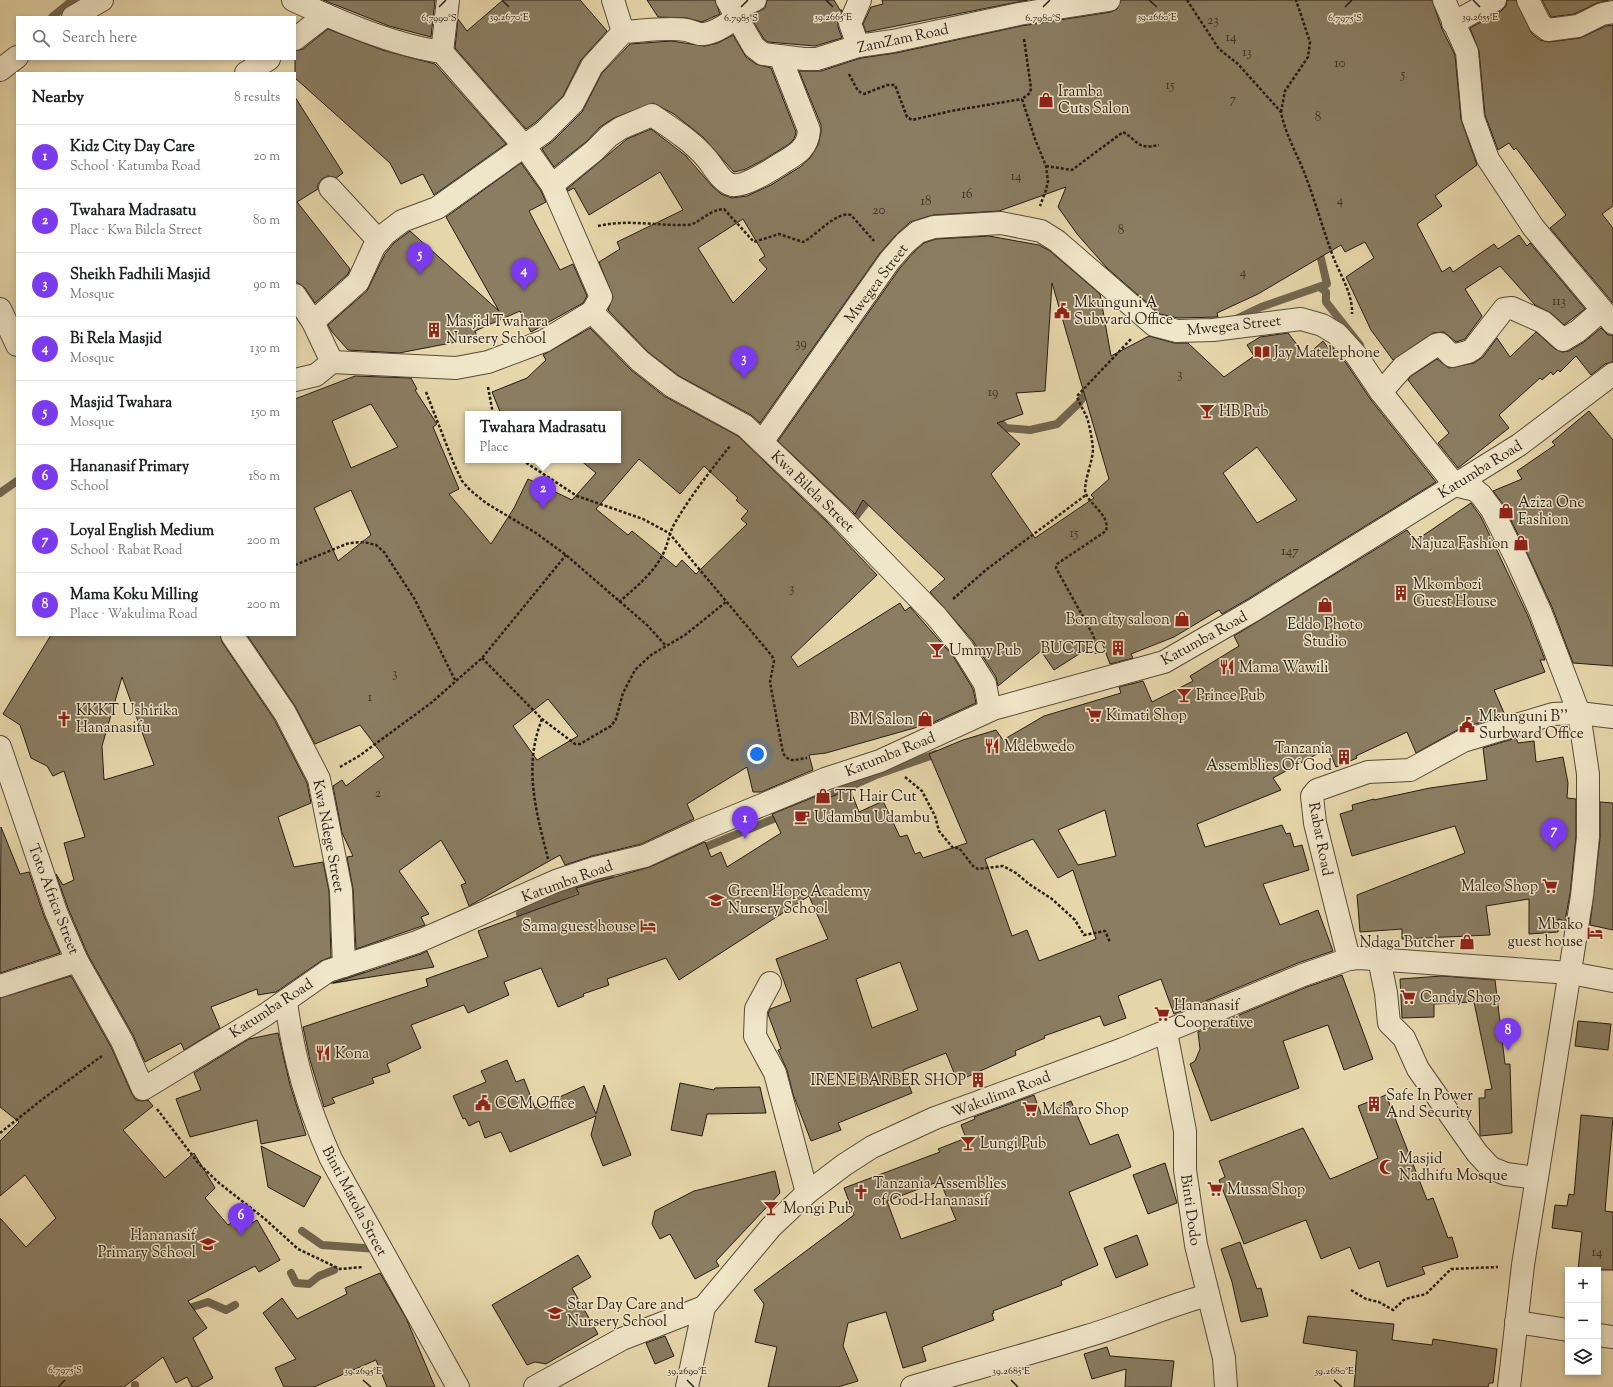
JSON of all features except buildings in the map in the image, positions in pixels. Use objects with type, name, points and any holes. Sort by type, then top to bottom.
[{"type":"street","points":[[75,16],[102,0]]},
{"type":"street","points":[[293,0],[326,16],[418,48],[442,52],[526,147],[552,185],[601,298],[592,312],[544,341],[488,362],[456,368],[332,362],[316,375],[296,380]]},
{"type":"street","points":[[442,52],[448,0]]},
{"type":"street","points":[[613,0],[623,32]]},
{"type":"street","points":[[313,322],[358,282],[374,247],[402,221],[437,208],[526,147],[544,132],[573,104],[592,66],[623,32],[660,29],[687,30],[698,34],[704,34],[711,32],[732,8],[737,8],[755,0]]},
{"type":"street","points":[[848,49],[850,23],[860,0]]},
{"type":"street","name":"ZamZam Road","points":[[732,8],[754,47],[763,54],[817,59],[848,49],[1019,14],[1109,0]]},
{"type":"street","points":[[1381,392],[1403,367],[1436,345],[1440,344],[1452,356],[1468,352],[1473,349],[1504,309],[1512,308],[1544,322],[1563,340],[1608,317],[1533,227],[1488,159],[1473,118],[1467,52],[1444,0]]},
{"type":"street","points":[[1453,23],[1495,0]]},
{"type":"street","points":[[1528,0],[1540,24],[1548,30],[1578,26],[1602,14],[1613,12]]},
{"type":"street","points":[[296,38],[326,16]]},
{"type":"street","points":[[552,185],[594,151],[609,136],[652,115],[696,147],[724,180],[731,184],[741,184],[774,168],[799,153],[809,140],[809,130],[780,56]]},
{"type":"street","points":[[0,70],[16,58]]},
{"type":"street","points":[[248,72],[267,60]]},
{"type":"street","points":[[330,188],[379,241]]},
{"type":"street","name":"Mwegea Street","points":[[762,442],[890,260],[905,243],[918,232],[934,228],[1001,223],[1041,231],[1070,251],[1154,326],[1177,331],[1212,330],[1301,319],[1322,325],[1337,334],[1356,355],[1381,392],[1455,485]]},
{"type":"street","points":[[296,296],[313,322],[332,362]]},
{"type":"street","points":[[0,309],[16,343]]},
{"type":"street","name":"Kwa Bilela Street","points":[[592,312],[640,361],[672,386],[745,426],[883,560],[936,616],[963,649],[985,684],[990,710]]},
{"type":"street","name":"Katumba Road","points":[[143,1089],[286,1002],[302,988],[328,971],[417,942],[556,882],[595,868],[645,856],[699,831],[826,779],[880,761],[990,710],[1164,662],[1254,610],[1519,445],[1613,374]]},
{"type":"street","points":[[1455,485],[1475,490],[1481,495],[1492,510],[1517,560],[1540,611],[1579,713],[1588,774],[1588,837],[1570,974],[1523,1265],[1509,1387]]},
{"type":"street","name":"Kwa Ndege Street","points":[[233,636],[285,713],[319,779],[341,890],[344,966]]},
{"type":"street","name":"Rabat Road","points":[[1349,959],[1316,823],[1312,796],[1317,790],[1368,772],[1410,770],[1463,741],[1553,714],[1579,713],[1613,717]]},
{"type":"street","name":"Toto Africa Street","points":[[0,747],[56,912],[77,961],[122,1041],[143,1089]]},
{"type":"street","points":[[1349,959],[1570,974],[1613,981]]},
{"type":"street","name":"Wakulima Road","points":[[687,1387],[704,1307],[771,1226],[807,1193],[844,1165],[872,1147],[907,1130],[1166,1032],[1296,978],[1349,959]]},
{"type":"street","points":[[1379,960],[1386,993],[1389,1023],[1404,1038],[1418,1069],[1477,1153],[1491,1168],[1506,1174],[1536,1178]]},
{"type":"street","points":[[0,986],[77,961]]},
{"type":"street","points":[[770,984],[756,1009],[755,1036],[775,1073],[807,1193]]},
{"type":"street","name":"Binti Matola Street","points":[[286,1002],[295,1061],[316,1125],[331,1159],[458,1387]]},
{"type":"street","name":"Binti Dodo","points":[[1166,1032],[1185,1131],[1185,1170],[1196,1245],[1224,1358],[1226,1387]]},
{"type":"street","points":[[912,1387],[1087,1336],[1124,1324],[1175,1304],[1208,1295]]},
{"type":"street","name":"Wakulima Road","points":[[535,1387],[622,1339],[704,1307]]},
{"type":"street","points":[[1516,1322],[1565,1330]]},
{"type":"street","points":[[1601,1335],[1613,1337]]},
{"type":"path","points":[[1187,0],[1219,48],[1238,64],[1281,112]]},
{"type":"path","points":[[1296,0],[1310,42],[1308,57],[1285,91],[1281,112],[1283,123],[1304,173],[1352,307],[1351,320],[1337,334]]},
{"type":"path","points":[[848,49],[858,91],[864,94],[887,85],[894,85],[909,119],[1022,99],[1030,93],[1031,88],[1019,14]]},
{"type":"path","points":[[1022,99],[1035,139],[1046,166],[1048,181],[1038,214],[1041,231]]},
{"type":"path","points":[[1046,166],[1072,170],[1123,132],[1136,144],[1151,147],[1158,145]]},
{"type":"path","points":[[571,231],[609,223],[631,222],[690,225],[716,209],[724,209],[754,242],[778,234],[803,242],[813,237],[839,214],[846,214],[851,215],[890,260]]},
{"type":"path","points":[[1096,682],[1096,643],[1056,568],[1057,564],[1106,531],[1107,526],[1105,519],[1094,503],[1086,495],[1085,487],[1092,464],[1093,449],[1087,418],[1077,396],[1126,342],[1142,331],[1154,326]]},
{"type":"path","points":[[416,367],[462,481],[486,503],[536,533],[566,555],[647,625],[666,646]]},
{"type":"path","points":[[619,602],[638,586],[656,566],[665,551],[669,533],[698,488],[745,426]]},
{"type":"path","points":[[527,463],[577,496],[643,520],[669,533],[774,660],[770,682],[783,753],[793,762],[807,758],[813,760],[822,771],[826,779]]},
{"type":"path","points":[[936,616],[944,606],[987,569],[1086,495]]},
{"type":"path","points":[[296,565],[349,543],[364,542],[376,545],[384,552],[408,587],[456,682]]},
{"type":"path","points":[[319,779],[359,756],[431,703],[456,682],[482,658],[511,619],[546,581],[566,555]]},
{"type":"path","points":[[482,658],[542,720],[575,744],[580,744],[611,726],[616,718],[623,693],[635,670],[650,655],[685,635],[726,602]]},
{"type":"path","points":[[542,720],[535,738],[532,762],[533,780],[538,825],[556,882]]},
{"type":"path","points":[[880,761],[889,771],[906,777],[922,791],[935,816],[939,831],[953,848],[958,848],[973,866],[978,869],[1003,866],[1016,873],[1029,884],[1052,899],[1075,920],[1084,935],[1105,931],[1110,942]]},
{"type":"path","points":[[0,1133],[44,1098],[122,1041]]},
{"type":"path","points":[[143,1089],[186,1149],[199,1164],[219,1183],[265,1219],[298,1249],[340,1269],[389,1265]]},
{"type":"path","points":[[1351,1290],[1366,1299],[1379,1302],[1393,1310],[1405,1299],[1426,1294],[1450,1269],[1523,1265]]},
{"type":"waterway","points":[[53,16],[73,0]]},
{"type":"waterway","points":[[1234,320],[1261,307],[1327,284],[1318,246]]},
{"type":"waterway","points":[[1320,287],[1326,292],[1326,302],[1360,345]]},
{"type":"waterway","points":[[992,414],[1006,428],[1030,430],[1057,424],[1079,403],[1088,390],[1092,388]]},
{"type":"waterway","points":[[0,493],[16,482]]},
{"type":"waterway","points":[[853,520],[873,494]]},
{"type":"waterway","points":[[811,804],[876,775],[936,754]]},
{"type":"waterway","points":[[698,850],[783,815]]},
{"type":"waterway","points":[[650,864],[677,857]]},
{"type":"waterway","points":[[520,914],[610,875]]},
{"type":"waterway","points":[[331,980],[349,977],[361,971]]},
{"type":"waterway","points":[[302,1231],[322,1245],[377,1249]]},
{"type":"waterway","points":[[291,1273],[296,1283],[309,1284],[319,1276],[334,1270]]},
{"type":"waterway","points":[[183,1310],[208,1302],[226,1310],[235,1305]]},
{"type":"place","name":"Iramba Cuts Salon","points":[[1046,100]]},
{"type":"place","name":"Masjid Twahara","points":[[420,275]]},
{"type":"place","name":"Bi Rela Masjid","points":[[524,291]]},
{"type":"place","name":"Mkunguni A Subward Office","points":[[1062,311]]},
{"type":"place","name":"Masjid Twahara Nursery School","points":[[434,330]]},
{"type":"place","name":"Jay Matelephone","points":[[1262,352]]},
{"type":"place","name":"Sheikh Fadhili Masjid","points":[[744,379]]},
{"type":"place","name":"HB Pub","points":[[1207,411]]},
{"type":"place","name":"Twahara Madrasatu","points":[[543,509]]},
{"type":"place","name":"Aziza One Fashion","points":[[1506,511]]},
{"type":"place","name":"Najuza Fashion","points":[[1521,543]]},
{"type":"place","name":"Mkombozi Guest House","points":[[1401,593]]},
{"type":"place","name":"Eddo Photo Studio","points":[[1325,605]]},
{"type":"place","name":"Born city saloon","points":[[1182,619]]},
{"type":"place","name":"BUCTEC","points":[[1118,648]]},
{"type":"place","name":"Ummy Pub","points":[[937,650]]},
{"type":"place","name":"Mama Wawili","points":[[1227,667]]},
{"type":"place","name":"Prince Pub","points":[[1184,695]]},
{"type":"place","name":"Kimati Shop","points":[[1094,715]]},
{"type":"place","name":"KKKT Ushirika Hananasifu","points":[[64,719]]},
{"type":"place","name":"BM Salon","points":[[925,719]]},
{"type":"place","name":"Mkunguni B'' Surbward Office","points":[[1467,725]]},
{"type":"place","name":"Mdebwedo","points":[[992,746]]},
{"type":"place","name":"Tanzania Assemblies Of God","points":[[1344,757]]},
{"type":"place","name":"TT Hair Cut","points":[[823,796]]},
{"type":"place","name":"Udambu Udambu","points":[[802,817]]},
{"type":"place","name":"Kidz City Day Care","points":[[745,839]]},
{"type":"place","name":"Loyal English Medium","points":[[1554,851]]},
{"type":"place","name":"Maleo Shop","points":[[1550,886]]},
{"type":"place","name":"Green Hope Academy Nursery School","points":[[716,900]]},
{"type":"place","name":"Sama guest house","points":[[648,926]]},
{"type":"place","name":"Mbako guest house","points":[[1595,933]]},
{"type":"place","name":"Ndaga Butcher","points":[[1467,942]]},
{"type":"place","name":"Candy Shop","points":[[1408,997]]},
{"type":"place","name":"Hananasif Cooperative","points":[[1162,1014]]},
{"type":"place","name":"Mama Koku Milling","points":[[1508,1051]]},
{"type":"place","name":"Kona","points":[[323,1053]]},
{"type":"place","name":"IRENE BARBER SHOP","points":[[978,1080]]},
{"type":"place","name":"CCM Office","points":[[483,1103]]},
{"type":"place","name":"Safe In Power And Security","points":[[1374,1104]]},
{"type":"place","name":"Mcharo Shop","points":[[1030,1109]]},
{"type":"place","name":"Lungi Pub","points":[[968,1143]]},
{"type":"place","name":"Masjid Nadhifu Mosque","points":[[1387,1167]]},
{"type":"place","name":"Mussa Shop","points":[[1215,1189]]},
{"type":"place","name":"Tanzania Assemblies of God-Hananasif","points":[[861,1192]]},
{"type":"place","name":"Mongi Pub","points":[[771,1208]]},
{"type":"place","name":"Hananasif Primary","points":[[241,1236]]},
{"type":"place","name":"Hananasif Primary School","points":[[208,1244]]},
{"type":"place","name":"Star Day Care and Nursery School","points":[[555,1313]]}]
